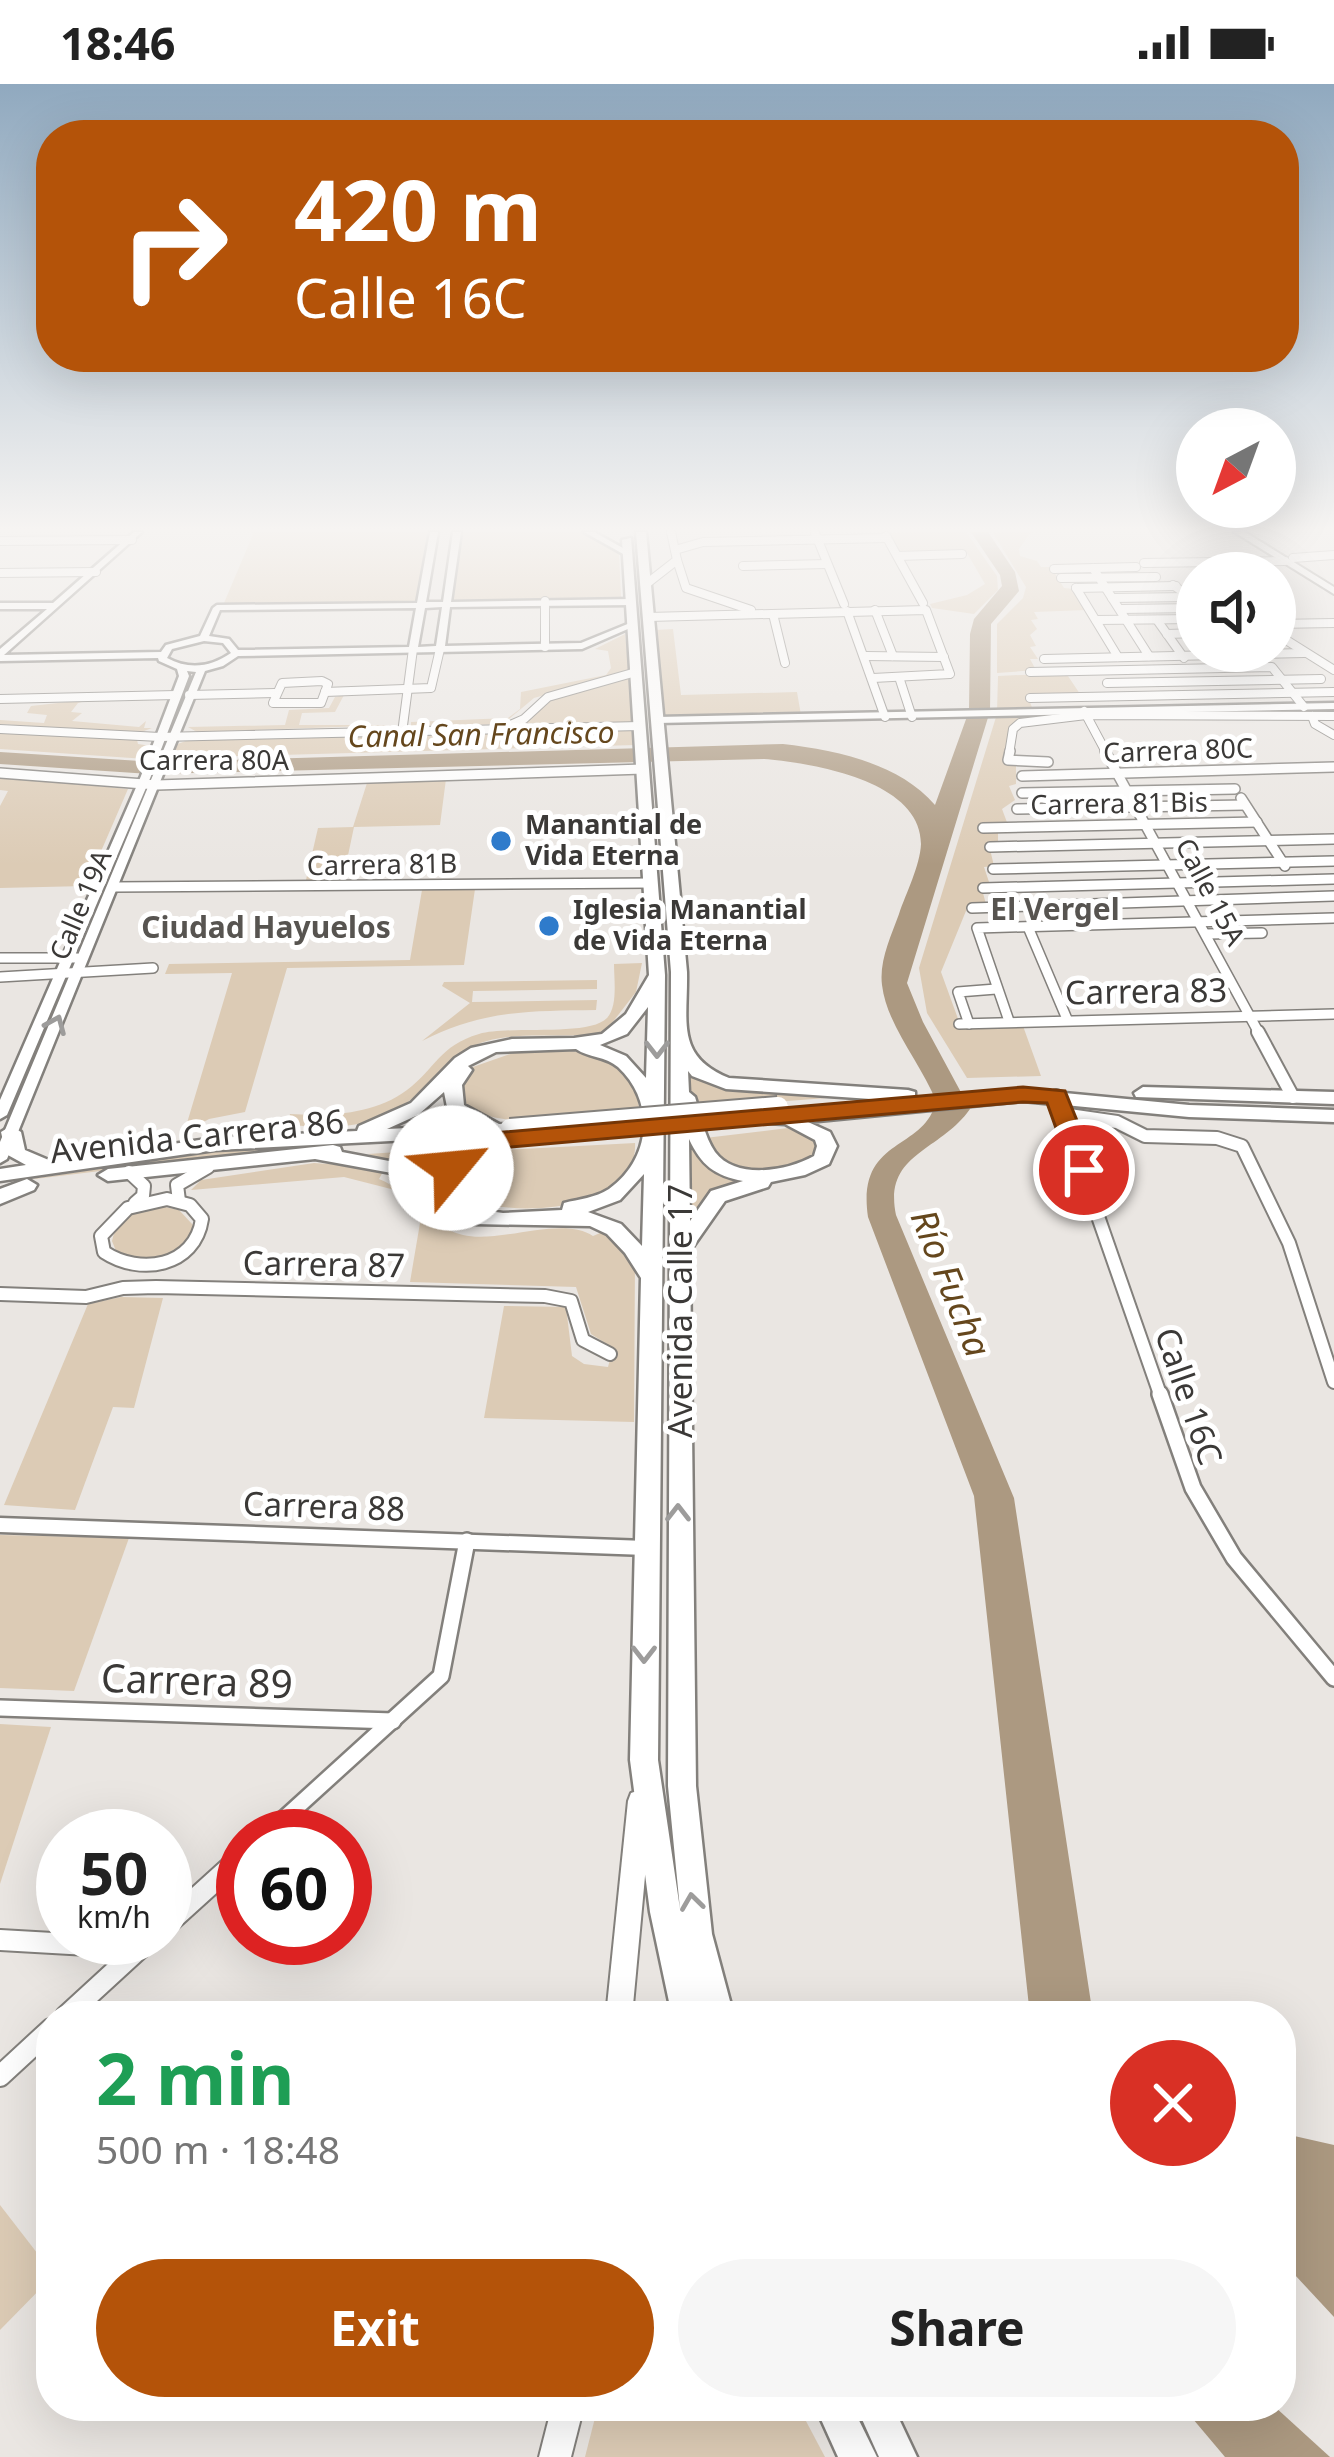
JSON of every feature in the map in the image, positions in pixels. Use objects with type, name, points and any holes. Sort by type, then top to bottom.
[{"type":"main road","name":"Avenida Calle 17","points":[[634,643],[641,745],[649,766],[679,972],[682,1786],[697,1934],[714,2001]]},
{"type":"main road","name":"Avenida Calle 17","points":[[621,2001],[644,1760],[657,975],[649,766],[659,744],[650,643]]},
{"type":"main road","points":[[339,1137],[413,1110],[453,1067],[479,1051],[509,1043],[582,1042],[614,1035],[630,1019],[657,975]]},
{"type":"main road","points":[[680,1046],[698,1072],[726,1083],[917,1099]]},
{"type":"main road","points":[[504,1135],[465,1117],[451,1097],[461,1072],[507,1050],[598,1049],[615,1054],[633,1070],[654,1108]]},
{"type":"main road","points":[[680,1081],[708,1155],[729,1171],[793,1171],[822,1160],[827,1146],[824,1136],[778,1115]]},
{"type":"main road","name":"Avenida Carrera 86","points":[[778,1115],[977,1092],[1013,1083],[1334,1098]]},
{"type":"main road","name":"Avenida Carrera 86","points":[[977,1092],[1059,1105],[1334,1116]]},
{"type":"main road","name":"Avenida Carrera 86","points":[[0,1193],[27,1185],[225,1160],[504,1135],[871,1111],[917,1099]]},
{"type":"main road","points":[[681,1250],[709,1205],[731,1189],[825,1171],[838,1156],[844,1132],[871,1111]]},
{"type":"main road","points":[[6,1123],[16,1154],[57,1168]]},
{"type":"main road","points":[[504,1135],[459,1159],[448,1181],[454,1194],[468,1205],[502,1212],[603,1202],[628,1184],[654,1142]]},
{"type":"main road","name":"Avenida Carrera 86","points":[[0,1175],[215,1144],[504,1135]]},
{"type":"main road","points":[[298,1154],[361,1158],[403,1168],[472,1217],[600,1220],[625,1234],[652,1280]]},
{"type":"main road","points":[[644,1760],[664,1912],[685,2001]]},
{"type":"main road","points":[[840,2421],[858,2457]]},
{"type":"main road","points":[[881,2421],[898,2457]]},
{"type":"street","points":[[0,656],[162,655],[182,643]]},
{"type":"street","points":[[228,643],[236,652]]},
{"type":"street","points":[[399,732],[414,643]]},
{"type":"street","points":[[326,692],[434,686],[441,643]]},
{"type":"street","points":[[545,643],[545,647]]},
{"type":"street","points":[[162,655],[165,663],[202,668],[221,664],[236,652],[596,643]]},
{"type":"street","points":[[778,643],[785,663]]},
{"type":"street","points":[[860,643],[885,717]]},
{"type":"street","points":[[887,643],[892,656]]},
{"type":"street","points":[[872,678],[950,674],[939,643]]},
{"type":"street","points":[[1110,643],[1118,657]]},
{"type":"street","points":[[1141,643],[1149,656]]},
{"type":"street","points":[[1296,643],[1304,653]]},
{"type":"street","points":[[1296,653],[1334,670]]},
{"type":"street","points":[[1044,659],[1176,655]]},
{"type":"street","points":[[866,656],[944,656]]},
{"type":"street","points":[[1093,658],[1118,701]]},
{"type":"street","name":"Calle 19A","points":[[0,1159],[6,1123],[60,975],[77,963],[114,887],[151,780],[152,759],[184,676],[181,668]]},
{"type":"street","name":"Calle 19A","points":[[6,1123],[202,668]]},
{"type":"street","points":[[1030,672],[1176,669]]},
{"type":"street","points":[[1068,671],[1083,697]]},
{"type":"street","points":[[399,732],[511,726],[553,695],[636,672]]},
{"type":"street","points":[[1193,672],[1220,709]]},
{"type":"street","points":[[1276,672],[1315,724],[1334,735]]},
{"type":"street","points":[[898,676],[912,717]]},
{"type":"street","points":[[1107,682],[1321,679]]},
{"type":"street","points":[[324,681],[326,692],[323,702],[312,705],[275,704],[281,682],[324,681]]},
{"type":"street","points":[[1030,698],[1118,701],[1334,692]]},
{"type":"street","points":[[189,695],[275,693]]},
{"type":"street","points":[[0,699],[176,695]]},
{"type":"street","points":[[1048,762],[1009,761],[1013,729],[1020,723],[1085,713],[1308,712],[1334,706]]},
{"type":"street","points":[[657,720],[1220,709],[1334,716]]},
{"type":"street","name":"Calle 15A","points":[[1085,713],[1293,1097]]},
{"type":"street","points":[[0,729],[174,737],[640,726]]},
{"type":"street","name":"Carrera 80A","points":[[0,773],[151,780],[649,766]]},
{"type":"street","name":"Carrera 80C","points":[[1022,776],[1334,767]]},
{"type":"street","points":[[1223,770],[1318,918]]},
{"type":"street","points":[[1052,776],[1124,923]]},
{"type":"street","points":[[1022,793],[1235,789]]},
{"type":"street","points":[[1018,809],[1246,805]]},
{"type":"street","name":"Carrera 81 Bis","points":[[983,828],[1257,822]]},
{"type":"street","points":[[990,847],[1334,839]]},
{"type":"street","points":[[993,869],[1334,861]]},
{"type":"street","points":[[983,888],[1334,879]]},
{"type":"street","name":"Carrera 81B","points":[[114,887],[651,883]]},
{"type":"street","points":[[972,908],[1334,896]]},
{"type":"street","points":[[1010,1021],[977,928],[1334,918]]},
{"type":"street","points":[[1028,926],[1066,1019]]},
{"type":"street","points":[[1206,934],[1262,933]]},
{"type":"street","points":[[0,958],[153,968]]},
{"type":"street","points":[[0,977],[60,975]]},
{"type":"street","name":"Carrera 83","points":[[996,989],[958,992],[964,1024],[1334,1014]]},
{"type":"street","points":[[1059,1105],[1117,1121],[1145,1136],[1217,1138],[1242,1146],[1289,1243],[1334,1382]]},
{"type":"street","name":"Calle 16C","points":[[1059,1105],[1192,1488],[1270,1608],[1334,1678]]},
{"type":"street","points":[[179,1201],[176,1191],[182,1179],[225,1160]]},
{"type":"street","points":[[123,1288],[124,1269],[104,1252],[101,1236],[111,1220],[144,1192],[129,1172]]},
{"type":"street","points":[[128,1207],[154,1200],[179,1201],[197,1211],[202,1227],[195,1244],[177,1258],[156,1287]]},
{"type":"street","points":[[120,1263],[148,1266],[177,1258]]},
{"type":"street","name":"Carrera 87","points":[[0,1294],[86,1298],[123,1288],[156,1287],[565,1298],[575,1304],[578,1336],[610,1354]]},
{"type":"street","name":"Carrera 88","points":[[0,1525],[646,1548]]},
{"type":"street","points":[[295,1809],[441,1676],[466,1541]]},
{"type":"street","name":"Carrera 89","points":[[0,1708],[392,1720]]},
{"type":"street","points":[[192,1902],[216,1880]]},
{"type":"street","points":[[0,1940],[36,1941]]},
{"type":"street","points":[[82,2001],[122,1965]]},
{"type":"street","points":[[0,2076],[36,2044]]},
{"type":"shaded area","points":[[608,643],[626,643],[629,671],[534,698],[503,724],[411,727],[411,722],[508,718],[520,709],[521,692],[606,675],[611,668],[608,651],[595,649]]},
{"type":"shaded area","points":[[656,643],[675,643],[681,695],[797,692],[801,715],[662,717]]},
{"type":"shaded area","points":[[970,643],[991,643],[990,711],[907,983],[970,1109],[906,1166],[894,1194],[896,1215],[1014,1498],[1091,2001],[1028,2001],[974,1496],[868,1217],[872,1172],[881,1158],[919,1129],[936,1101],[890,1015],[882,985],[886,949],[921,844],[916,822],[903,804],[860,779],[764,759],[150,774],[0,764],[0,752],[156,762],[783,744],[824,750],[885,769],[935,805],[969,711]]},
{"type":"shaded area","points":[[997,643],[1034,643],[1030,647],[1038,659],[1030,659],[1036,670],[997,673]]},
{"type":"shaded area","points":[[1066,673],[1080,694],[1028,697],[1033,710],[997,711],[998,676]]},
{"type":"shaded area","points":[[629,677],[633,724],[520,727],[552,699]]},
{"type":"shaded area","points":[[344,695],[335,712],[302,713],[299,725],[395,725],[197,732],[188,727],[285,725],[289,710],[329,708],[335,697]]},
{"type":"shaded area","points":[[94,699],[78,703],[71,712],[82,713],[72,721],[139,727],[146,721],[144,728],[152,728],[139,733],[0,724],[0,720],[44,723],[47,715],[27,713],[31,706]]},
{"type":"shaded area","points":[[1036,715],[1011,728],[1004,763],[1016,765],[1016,784],[1009,786],[1015,800],[1002,809],[1008,825],[998,826],[998,844],[989,845],[994,866],[984,867],[990,885],[981,886],[986,904],[968,906],[941,972],[961,1027],[1023,1026],[1041,1076],[967,1078],[927,1013],[919,968],[996,717]]},
{"type":"shaded area","points":[[634,729],[636,745],[170,758],[175,745],[194,738]]},
{"type":"shaded area","points":[[0,731],[137,740],[151,746],[146,759],[0,749]]},
{"type":"shaded area","points":[[0,777],[128,789],[86,886],[0,888],[0,806],[8,791],[0,790]]},
{"type":"shaded area","points":[[446,779],[440,825],[354,827],[343,879],[306,880],[318,828],[353,827],[367,783]]},
{"type":"shaded area","points":[[475,889],[464,965],[287,968],[245,1112],[209,1119],[184,1133],[232,973],[165,974],[169,964],[410,960],[422,890]]},
{"type":"shaded area","points":[[642,963],[636,992],[605,1032],[491,1040],[458,1054],[390,1114],[339,1126],[287,1124],[290,1114],[351,1112],[380,1105],[417,1082],[446,1051],[479,1034],[598,1024],[613,1007],[614,964]]},
{"type":"shaded area","points":[[597,980],[597,989],[473,991],[472,1002],[597,1000],[596,1010],[486,1018],[422,1041],[470,1003],[442,986],[444,982]]},
{"type":"shaded area","points":[[516,1052],[578,1052],[615,1061],[628,1072],[636,1089],[639,1113],[526,1121],[462,1107],[459,1082],[470,1068]]},
{"type":"shaded area","points":[[688,1068],[705,1079],[748,1091],[865,1095],[696,1108],[689,1093]]},
{"type":"shaded area","points":[[690,1125],[698,1148],[755,1179],[689,1226]]},
{"type":"shaded area","points":[[799,1129],[820,1143],[817,1158],[782,1169],[742,1172],[722,1163],[705,1138]]},
{"type":"shaded area","points":[[388,1142],[257,1152],[10,1182],[266,1144]]},
{"type":"shaded area","points":[[635,1143],[631,1166],[616,1184],[567,1205],[509,1208],[483,1203],[463,1196],[456,1171],[485,1151]]},
{"type":"shaded area","points":[[471,1147],[444,1169],[443,1189],[407,1167],[368,1154]]},
{"type":"shaded area","points":[[314,1163],[385,1168],[379,1179],[401,1192],[439,1224],[463,1235],[565,1228],[593,1236],[612,1228],[635,1261],[634,1422],[484,1418],[504,1306],[566,1307],[572,1356],[584,1364],[608,1367],[613,1348],[591,1334],[576,1287],[410,1282],[420,1223],[418,1213],[395,1190],[344,1177],[191,1190],[201,1180]]},
{"type":"shaded area","points":[[165,1207],[179,1210],[193,1225],[182,1246],[150,1259],[116,1251],[112,1241],[125,1219]]},
{"type":"shaded area","points":[[121,1297],[163,1298],[134,1408],[113,1407],[75,1510],[4,1505],[88,1304]]},
{"type":"shaded area","points":[[0,1535],[129,1538],[74,1691],[0,1688]]},
{"type":"shaded area","points":[[0,1724],[51,1727],[0,1884]]},
{"type":"shaded area","points":[[1296,2136],[1334,2145],[1334,2317],[1296,2276]]},
{"type":"shaded area","points":[[0,2205],[36,2252],[36,2293],[0,2330]]},
{"type":"shaded area","points":[[594,2421],[806,2421],[825,2457],[585,2457]]},
{"type":"shaded area","points":[[1195,2421],[1290,2421],[1330,2457],[1225,2457]]},
{"type":"place","name":"Manantial de Vida Eterna","points":[[501,841]]},
{"type":"place","name":"Iglesia Manantial de Vida Eterna","points":[[549,926]]},
{"type":"district","name":"El Vergel","points":[[1055,910]]},
{"type":"district","name":"Ciudad Hayuelos","points":[[266,928]]},
{"type":"route","points":[[451,1168],[464,1155],[493,1141],[1023,1095],[1056,1096],[1084,1170]]},
{"type":"water label","name":"Canal San Francisco","points":[[481,735]]},
{"type":"water label","name":"Río Fucha","points":[[951,1283]]}]
